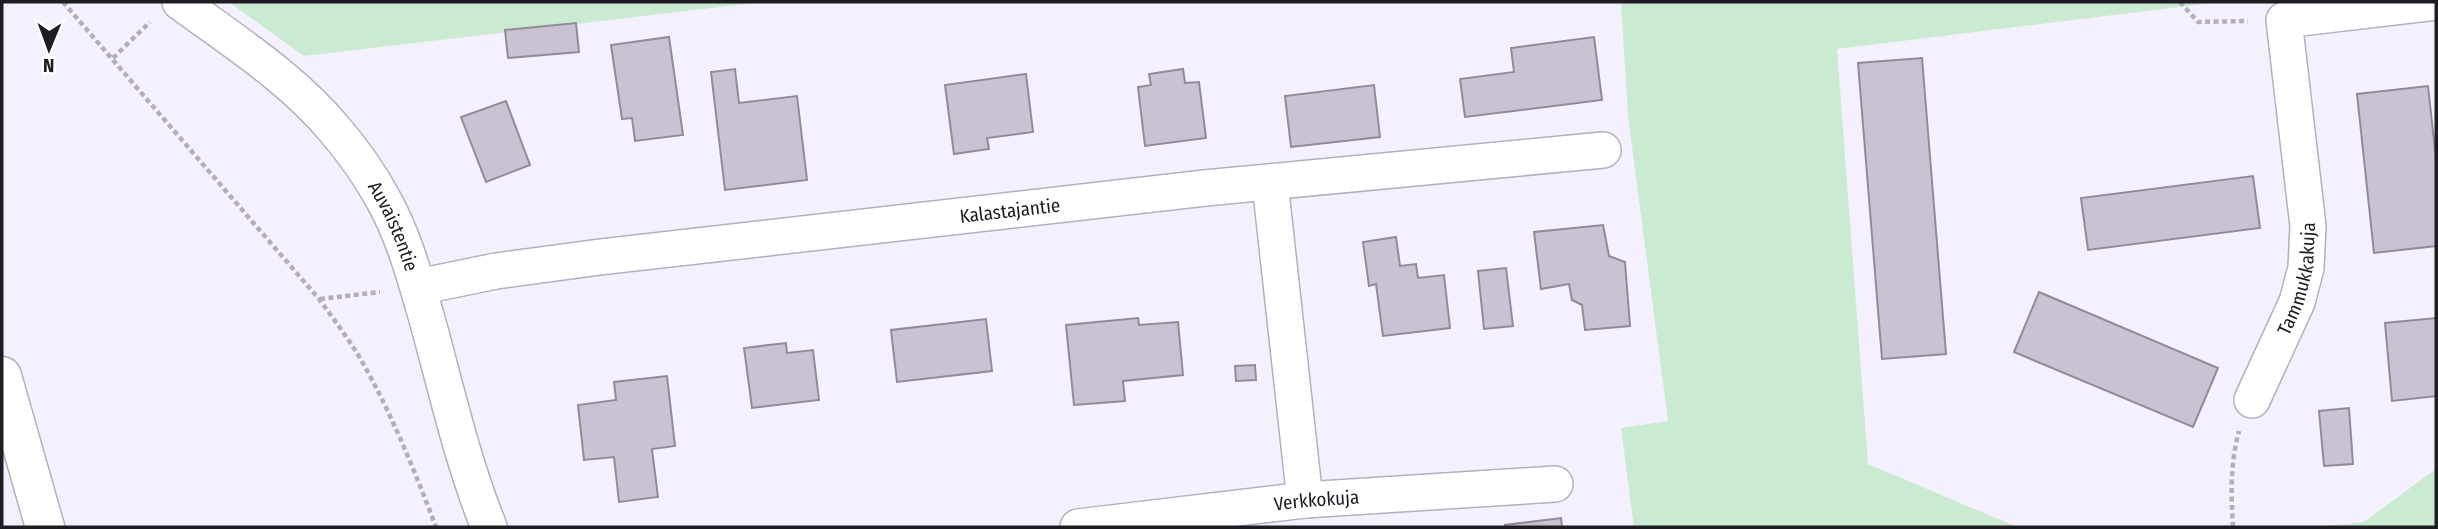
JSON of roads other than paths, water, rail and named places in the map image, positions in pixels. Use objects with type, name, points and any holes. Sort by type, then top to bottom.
[{"type":"street","name":"Tammukkakuja","points":[[2252,400],[2297,302],[2306,268],[2308,226],[2284,20],[2436,2]]},
{"type":"street","name":"Auvaistentie","points":[[166,11],[263,63],[298,92],[334,128],[384,200],[418,287],[489,527]]},
{"type":"street","name":"Kalastajantie","points":[[418,287],[496,271],[574,260],[1205,188],[1603,150]]},
{"type":"street","points":[[1270,183],[1305,500]]},
{"type":"street","points":[[2,376],[45,527]]},
{"type":"street","name":"Verkkokuja","points":[[1078,527],[1305,500],[1555,484]]}]
